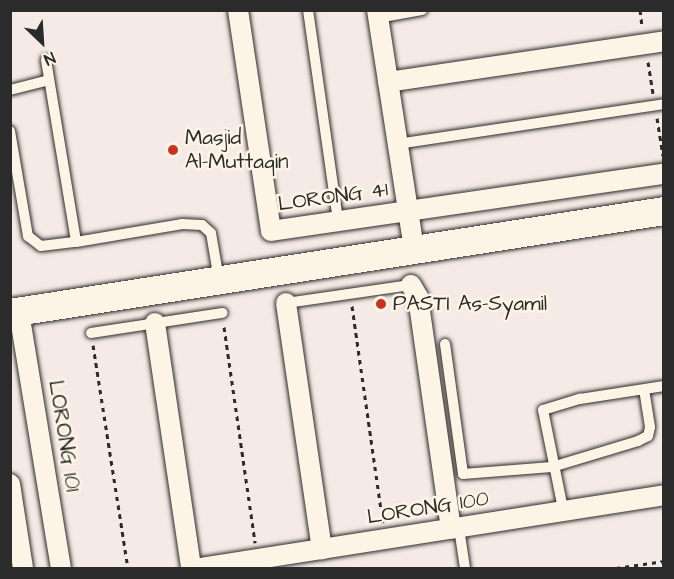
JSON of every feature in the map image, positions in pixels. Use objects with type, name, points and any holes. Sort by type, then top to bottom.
[{"type":"street","name":"LORONG 41","points":[[238,10],[271,231],[663,174]]},
{"type":"street","points":[[377,14],[414,250]]},
{"type":"street","points":[[388,82],[654,43]]},
{"type":"street","points":[[15,312],[663,211]]},
{"type":"street","points":[[411,285],[418,297],[455,528]]},
{"type":"street","points":[[286,303],[322,549]]},
{"type":"street","name":"LORONG 101","points":[[15,312],[61,568]]},
{"type":"street","points":[[155,323],[191,568]]},
{"type":"street","name":"LORONG 100","points":[[200,568],[257,560],[285,562],[322,549],[563,509],[663,495]]},
{"type":"street","points":[[12,497],[23,568]]},
{"type":"lane","points":[[308,10],[338,221]]},
{"type":"lane","points":[[377,14],[422,10]]},
{"type":"lane","points":[[46,60],[76,242]]},
{"type":"lane","points":[[10,90],[49,80]]},
{"type":"lane","points":[[397,144],[659,104]]},
{"type":"lane","points":[[10,131],[28,236],[41,246],[202,225],[211,233],[219,280]]},
{"type":"lane","points":[[286,303],[411,285]]},
{"type":"lane","points":[[91,333],[222,313]]},
{"type":"lane","points":[[445,344],[463,474],[552,467],[648,436],[650,427],[644,390]]},
{"type":"lane","points":[[563,509],[552,467],[543,410],[580,399],[663,386]]},
{"type":"lane","points":[[455,528],[465,568]]},
{"type":"path","points":[[640,10],[654,43],[663,158]]},
{"type":"path","points":[[350,294],[386,539]]},
{"type":"path","points":[[222,313],[257,560]]},
{"type":"path","points":[[91,333],[128,568]]},
{"type":"path","points":[[616,568],[663,561]]},
{"type":"place","name":"Masjid Al-Muttaqin","points":[[173,150]]},
{"type":"place","name":"PASTI As-Syamil","points":[[381,304]]}]
